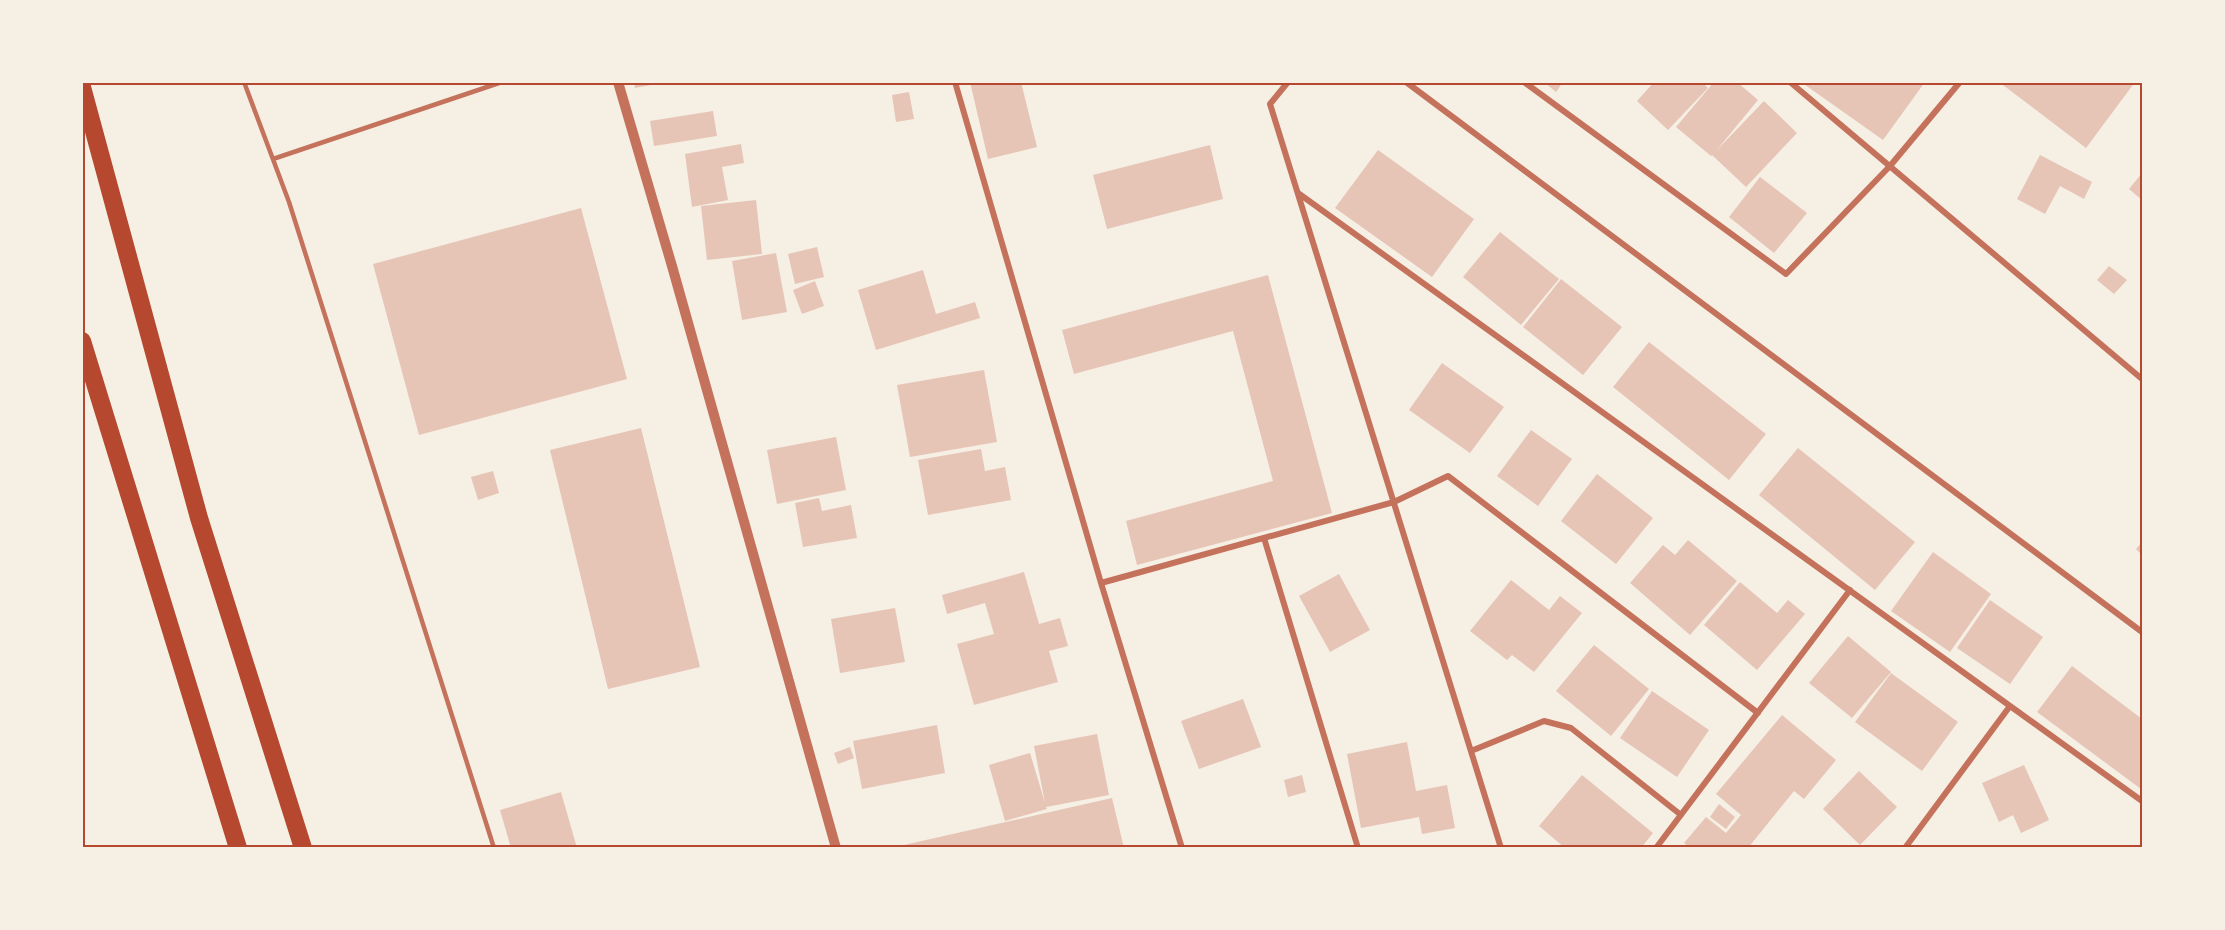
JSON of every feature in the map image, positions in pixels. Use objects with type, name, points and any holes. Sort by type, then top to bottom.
[{"type":"highway","points":[[82,87],[199,518],[303,848]]},
{"type":"highway","points":[[82,341],[238,848]]},
{"type":"street","points":[[618,82],[836,848]]},
{"type":"street","points":[[955,82],[1101,583],[1182,848]]},
{"type":"street","points":[[1288,82],[1270,104],[1501,848]]},
{"type":"street","points":[[1406,82],[2142,632]]},
{"type":"street","points":[[1524,82],[1786,274],[1890,166],[1960,82]]},
{"type":"street","points":[[1790,82],[2142,379]]},
{"type":"street","points":[[1298,193],[2142,801]]},
{"type":"street","points":[[1101,583],[1394,502],[1448,476],[1758,713]]},
{"type":"street","points":[[1264,537],[1358,848]]},
{"type":"street","points":[[1656,848],[1850,590]]},
{"type":"street","points":[[1905,848],[2010,706]]},
{"type":"street","points":[[1471,751],[1544,721],[1561,724],[1571,728],[1681,815]]},
{"type":"lane","points":[[244,82],[289,202],[494,848]]},
{"type":"lane","points":[[273,159],[502,82]]},
{"type":"building","points":[[634,82],[656,82],[656,84],[635,88]]},
{"type":"building","points":[[970,82],[1021,82],[1037,147],[988,159]]},
{"type":"building","points":[[1544,82],[1563,82],[1556,92]]},
{"type":"building","points":[[1654,82],[1702,82],[1708,88],[1668,130],[1637,101]]},
{"type":"building","points":[[1714,82],[1737,82],[1758,100],[1716,151],[1764,101],[1797,133],[1746,187],[1712,155],[1676,127]]},
{"type":"building","points":[[1801,82],[1925,82],[1883,140]]},
{"type":"building","points":[[1999,82],[2135,82],[2086,148]]},
{"type":"building","points":[[909,92],[914,119],[896,122],[892,95]]},
{"type":"building","points":[[713,111],[717,136],[654,146],[650,121]]},
{"type":"building","points":[[741,144],[744,163],[722,167],[728,200],[692,207],[685,154]]},
{"type":"building","points":[[1210,145],[1223,199],[1107,229],[1093,175]]},
{"type":"building","points":[[1378,150],[1474,219],[1432,277],[1335,208]]},
{"type":"building","points":[[2040,155],[2092,182],[2084,199],[2060,186],[2045,214],[2017,199]]},
{"type":"building","points":[[2142,173],[2142,200],[2129,189]]},
{"type":"building","points":[[1760,177],[1807,213],[1774,253],[1729,217]]},
{"type":"building","points":[[756,200],[762,254],[707,260],[701,206]]},
{"type":"building","points":[[581,208],[627,379],[419,435],[373,264]]},
{"type":"building","points":[[1500,232],[1559,279],[1521,325],[1463,277]]},
{"type":"building","points":[[817,247],[824,277],[795,284],[788,254]]},
{"type":"building","points":[[776,253],[787,312],[742,320],[732,261]]},
{"type":"building","points":[[2109,266],[2127,280],[2114,294],[2097,280]]},
{"type":"building","points":[[923,270],[936,314],[975,302],[980,318],[876,350],[858,290]]},
{"type":"building","points":[[1268,275],[1332,513],[1137,565],[1126,521],[1273,481],[1233,331],[1074,374],[1062,330]]},
{"type":"building","points":[[1561,279],[1622,327],[1583,375],[1523,327]]},
{"type":"building","points":[[815,281],[824,306],[802,314],[793,290]]},
{"type":"building","points":[[1649,342],[1766,434],[1729,480],[1613,387]]},
{"type":"building","points":[[1442,363],[1504,407],[1470,453],[1409,410]]},
{"type":"building","points":[[984,370],[997,442],[910,457],[897,385]]},
{"type":"building","points":[[641,428],[700,667],[608,689],[550,450]]},
{"type":"building","points":[[1531,430],[1572,459],[1538,506],[1497,476]]},
{"type":"building","points":[[836,437],[846,490],[777,504],[767,450]]},
{"type":"building","points":[[1798,448],[1915,542],[1875,590],[1759,495]]},
{"type":"building","points":[[981,449],[985,471],[1005,467],[1011,500],[928,515],[918,460]]},
{"type":"building","points":[[493,471],[499,493],[478,500],[471,477]]},
{"type":"building","points":[[1597,474],[1653,518],[1616,564],[1561,521]]},
{"type":"building","points":[[819,498],[822,511],[851,505],[857,538],[803,547],[795,503]]},
{"type":"building","points":[[1688,540],[1737,581],[1690,635],[1630,583],[1663,545],[1675,555]]},
{"type":"building","points":[[2142,542],[2142,555],[2136,549]]},
{"type":"building","points":[[1933,552],[1991,594],[1950,652],[1891,611]]},
{"type":"building","points":[[1024,572],[1039,624],[1060,618],[1068,646],[1049,651],[1058,682],[974,705],[957,644],[994,634],[985,603],[947,614],[942,595]]},
{"type":"building","points":[[1339,574],[1370,630],[1330,652],[1299,596]]},
{"type":"building","points":[[1511,580],[1549,610],[1560,596],[1582,613],[1534,672],[1512,655],[1507,660],[1470,631]]},
{"type":"building","points":[[1740,582],[1777,613],[1788,600],[1805,614],[1757,670],[1704,625]]},
{"type":"building","points":[[1990,600],[2043,637],[2010,684],[1957,648]]},
{"type":"building","points":[[895,608],[905,662],[840,673],[831,619]]},
{"type":"building","points":[[1848,636],[1891,672],[1852,718],[1809,683]]},
{"type":"building","points":[[1594,645],[1649,689],[1611,736],[1556,691]]},
{"type":"building","points":[[2072,666],[2142,719],[2141,789],[2037,712]]},
{"type":"building","points":[[1891,673],[1958,722],[1922,771],[1855,722]]},
{"type":"building","points":[[1652,691],[1709,730],[1677,777],[1620,738]]},
{"type":"building","points":[[1243,699],[1261,747],[1199,769],[1181,721]]},
{"type":"building","points":[[1782,715],[1836,760],[1804,799],[1794,791],[1748,848],[1690,848],[1684,843],[1706,817],[1726,833],[1741,815],[1716,794]]},
{"type":"building","points":[[937,725],[945,773],[862,789],[853,741]]},
{"type":"building","points":[[1097,734],[1109,795],[1046,807],[1047,809],[1005,821],[989,765],[1030,753],[1045,803],[1034,746]]},
{"type":"building","points":[[1407,742],[1416,791],[1447,785],[1455,828],[1422,834],[1419,817],[1361,828],[1347,754]]},
{"type":"building","points":[[850,747],[854,758],[838,764],[834,753]]},
{"type":"building","points":[[2024,765],[2049,820],[2021,833],[2013,815],[1999,822],[1982,783]]},
{"type":"building","points":[[1859,771],[1897,807],[1860,845],[1823,809]]},
{"type":"building","points":[[1302,775],[1306,792],[1288,797],[1284,780]]},
{"type":"building","points":[[1582,775],[1653,833],[1641,848],[1565,848],[1539,826]]},
{"type":"building","points":[[561,792],[577,848],[511,848],[500,810]]},
{"type":"building","points":[[1112,798],[1124,848],[895,848],[895,847]]},
{"type":"building","points":[[1719,804],[1735,817],[1726,829],[1710,817]]}]
